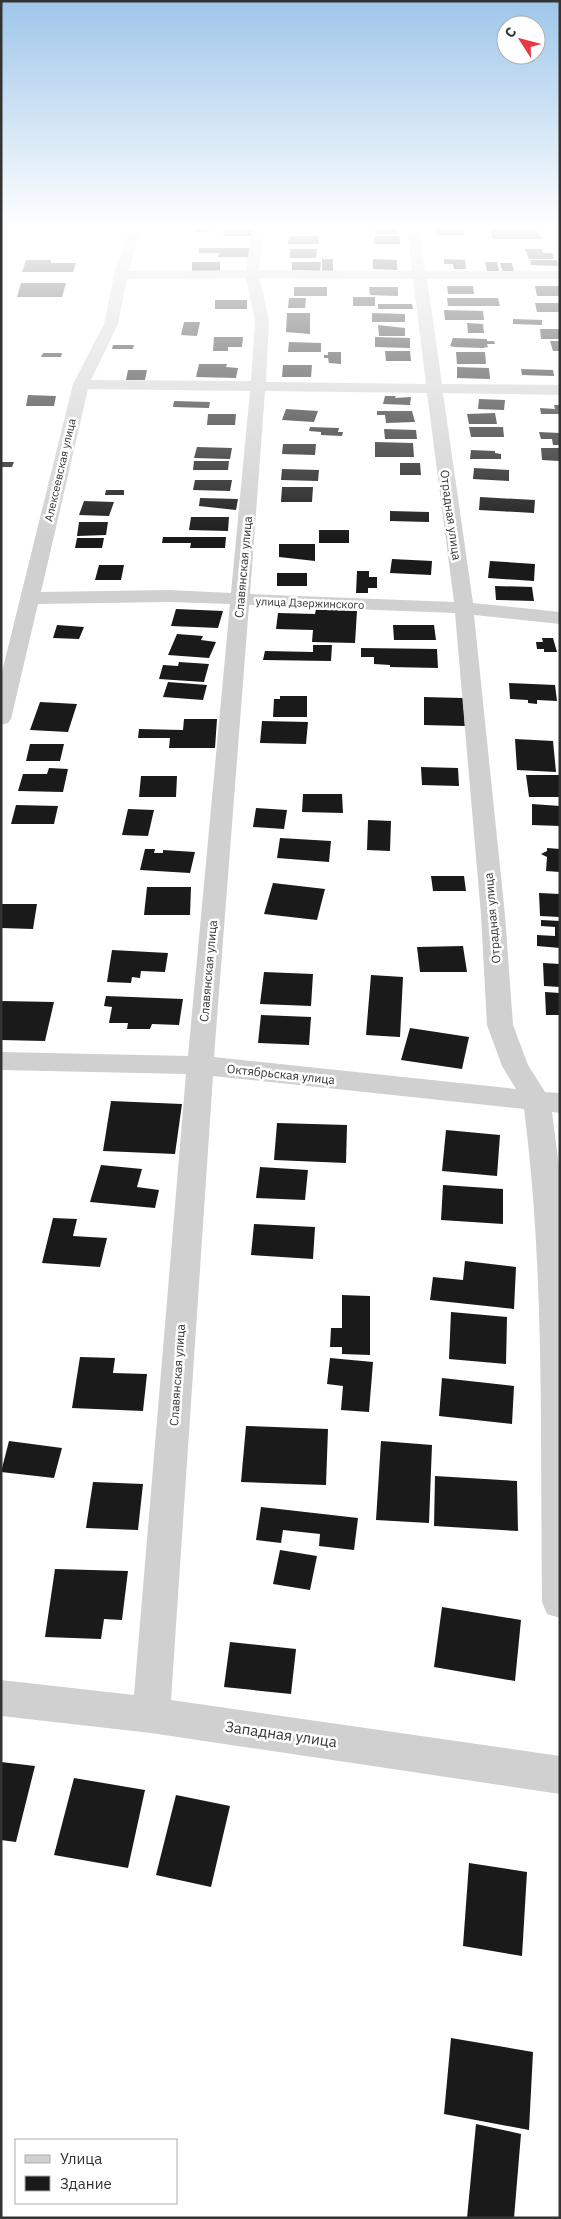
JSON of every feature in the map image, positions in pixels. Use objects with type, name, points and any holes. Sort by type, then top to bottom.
[{"type":"street","name":"Алексеевская улица","points":[[1,719],[80,384],[106,333]]},
{"type":"street","name":"Славянская улица","points":[[152,1715],[200,1065],[261,333]]},
{"type":"street","name":"Отрадная улица","points":[[426,333],[464,608],[493,915],[500,1025],[515,1066],[548,1102],[544,1153],[553,1279],[560,1602]]},
{"type":"street","points":[[80,384],[560,390]]},
{"type":"street","name":"улица Дзержинского","points":[[30,598],[169,596],[464,608],[560,618]]},
{"type":"street","name":"Октябрьская улица","points":[[1,1062],[200,1065],[548,1102]]},
{"type":"street","name":"Западная улица","points":[[1,1698],[152,1715],[560,1775]]},
{"type":"building","points":[[182,333],[198,333],[197,336],[181,335]]},
{"type":"building","points":[[379,333],[405,333],[405,336],[379,336]]},
{"type":"building","points":[[540,333],[560,333],[560,339],[541,339]]},
{"type":"building","points":[[214,337],[243,337],[242,347],[228,347],[228,351],[213,351]]},
{"type":"building","points":[[375,337],[410,338],[410,348],[375,347]]},
{"type":"building","points":[[453,338],[487,339],[487,341],[494,341],[495,344],[487,344],[488,347],[483,348],[454,347],[450,346]]},
{"type":"building","points":[[550,341],[560,341],[560,351],[553,351]]},
{"type":"building","points":[[289,342],[321,343],[321,352],[288,352]]},
{"type":"building","points":[[113,345],[134,345],[133,349],[112,349]]},
{"type":"building","points":[[385,351],[410,351],[411,361],[386,361]]},
{"type":"building","points":[[328,352],[341,352],[341,364],[329,363],[328,358],[324,358],[324,355],[328,355]]},
{"type":"building","points":[[456,352],[485,352],[486,364],[457,364]]},
{"type":"building","points":[[43,353],[62,353],[61,357],[41,357]]},
{"type":"building","points":[[199,364],[227,364],[226,367],[238,368],[236,378],[196,377]]},
{"type":"building","points":[[283,365],[312,365],[311,377],[282,377]]},
{"type":"building","points":[[457,367],[489,368],[490,379],[457,378]]},
{"type":"building","points":[[521,369],[553,370],[554,376],[522,375]]},
{"type":"building","points":[[128,370],[147,370],[145,380],[126,380]]},
{"type":"building","points":[[28,395],[56,396],[54,406],[26,406]]},
{"type":"building","points":[[385,396],[396,396],[395,398],[411,397],[410,405],[383,404]]},
{"type":"building","points":[[479,399],[505,400],[504,410],[478,409]]},
{"type":"building","points":[[174,401],[210,402],[209,408],[173,407]]},
{"type":"building","points":[[554,405],[560,405],[560,414],[541,414],[540,408],[555,409]]},
{"type":"building","points":[[286,409],[318,411],[314,422],[282,420]]},
{"type":"building","points":[[377,411],[412,411],[415,422],[386,423],[385,415],[377,415]]},
{"type":"building","points":[[495,413],[497,424],[469,424],[467,414]]},
{"type":"building","points":[[208,414],[236,414],[235,425],[207,425]]},
{"type":"building","points":[[310,427],[339,428],[338,432],[343,432],[342,436],[321,435],[321,432],[309,431]]},
{"type":"building","points":[[469,427],[503,427],[504,437],[471,437]]},
{"type":"building","points":[[384,429],[416,430],[417,439],[385,439]]},
{"type":"building","points":[[539,432],[560,433],[560,445],[553,445],[552,439],[541,439]]},
{"type":"building","points":[[375,442],[413,443],[414,457],[375,457]]},
{"type":"building","points":[[283,444],[316,444],[315,455],[282,454]]},
{"type":"building","points":[[197,447],[232,448],[230,459],[194,458]]},
{"type":"building","points":[[541,448],[560,448],[559,461],[542,460]]},
{"type":"building","points":[[471,450],[495,451],[495,453],[501,454],[501,459],[470,459]]},
{"type":"building","points":[[194,461],[229,461],[228,470],[193,470]]},
{"type":"building","points":[[1,462],[14,462],[12,467],[1,467]]},
{"type":"building","points":[[400,463],[420,463],[421,475],[400,475]]},
{"type":"building","points":[[474,468],[509,470],[509,481],[473,479]]},
{"type":"building","points":[[282,469],[319,470],[318,481],[281,480]]},
{"type":"building","points":[[195,480],[232,480],[230,491],[193,490]]},
{"type":"building","points":[[282,487],[313,487],[312,502],[281,502]]},
{"type":"building","points":[[106,490],[124,490],[124,495],[105,495]]},
{"type":"building","points":[[480,497],[535,500],[534,513],[479,510]]},
{"type":"building","points":[[200,498],[238,499],[236,510],[199,506]]},
{"type":"building","points":[[84,501],[114,502],[109,516],[79,515]]},
{"type":"building","points":[[390,511],[429,512],[429,522],[390,521]]},
{"type":"building","points":[[191,517],[229,517],[228,531],[189,530]]},
{"type":"building","points":[[79,522],[108,522],[106,535],[77,536]]},
{"type":"building","points":[[319,530],[349,530],[349,543],[319,543]]},
{"type":"building","points":[[163,537],[226,537],[225,548],[190,548],[191,543],[162,543]]},
{"type":"building","points":[[77,538],[104,538],[102,548],[75,548]]},
{"type":"building","points":[[279,544],[315,544],[315,561],[279,557]]},
{"type":"building","points":[[392,559],[432,561],[431,575],[390,573]]},
{"type":"building","points":[[490,561],[535,564],[534,581],[488,578]]},
{"type":"building","points":[[99,565],[124,565],[121,580],[95,580]]},
{"type":"building","points":[[357,571],[369,571],[369,577],[377,577],[377,588],[368,588],[368,593],[356,593]]},
{"type":"building","points":[[277,573],[307,573],[307,586],[277,586]]},
{"type":"building","points":[[495,586],[532,587],[534,601],[496,600]]},
{"type":"building","points":[[176,609],[223,611],[218,628],[171,626]]},
{"type":"building","points":[[316,609],[357,611],[355,643],[312,642],[313,630],[276,629],[278,613],[315,614]]},
{"type":"building","points":[[57,625],[84,627],[79,639],[53,638]]},
{"type":"building","points":[[393,625],[434,625],[436,640],[394,640]]},
{"type":"building","points":[[177,634],[203,636],[201,640],[216,642],[209,658],[168,655]]},
{"type":"building","points":[[542,638],[553,638],[557,652],[544,652],[544,649],[537,649],[536,642],[543,642]]},
{"type":"building","points":[[313,645],[332,645],[331,661],[263,660],[265,651],[313,652]]},
{"type":"building","points":[[361,648],[437,649],[438,668],[390,667],[390,665],[374,664],[374,657],[361,657]]},
{"type":"building","points":[[179,662],[209,664],[204,682],[159,679],[163,665],[178,666]]},
{"type":"building","points":[[168,682],[207,685],[203,700],[163,697]]},
{"type":"building","points":[[509,683],[555,685],[557,701],[537,700],[537,704],[528,703],[528,700],[510,699]]},
{"type":"building","points":[[280,696],[307,696],[307,717],[273,717],[274,699],[280,699]]},
{"type":"building","points":[[424,697],[463,698],[465,726],[424,725]]},
{"type":"building","points":[[40,702],[77,704],[68,732],[30,730]]},
{"type":"building","points":[[184,719],[217,719],[215,748],[169,748],[170,738],[138,738],[139,729],[183,730]]},
{"type":"building","points":[[262,721],[308,722],[306,744],[260,743]]},
{"type":"building","points":[[515,739],[553,741],[556,772],[517,770]]},
{"type":"building","points":[[30,744],[64,744],[60,761],[26,761]]},
{"type":"building","points":[[421,767],[458,768],[459,786],[422,785]]},
{"type":"building","points":[[49,768],[68,769],[63,792],[18,791],[23,774],[47,774]]},
{"type":"building","points":[[526,775],[560,775],[560,797],[529,797]]},
{"type":"building","points":[[141,776],[177,776],[176,797],[139,797]]},
{"type":"building","points":[[303,794],[342,794],[343,813],[302,812]]},
{"type":"building","points":[[532,804],[560,806],[560,826],[532,825]]},
{"type":"building","points":[[16,805],[58,806],[54,824],[11,824]]},
{"type":"building","points":[[256,808],[287,810],[284,829],[253,827]]},
{"type":"building","points":[[128,809],[154,810],[148,836],[122,835]]},
{"type":"building","points":[[368,820],[391,821],[390,851],[367,850]]},
{"type":"building","points":[[280,838],[331,841],[329,862],[277,858]]},
{"type":"building","points":[[547,848],[560,849],[560,872],[546,871],[547,857],[541,854],[547,851]]},
{"type":"building","points":[[145,849],[155,849],[154,853],[163,853],[163,850],[195,852],[190,873],[140,870]]},
{"type":"building","points":[[431,876],[464,876],[466,891],[433,891]]},
{"type":"building","points":[[273,883],[325,889],[317,920],[264,914]]},
{"type":"building","points":[[147,887],[191,887],[190,915],[144,915]]},
{"type":"building","points":[[539,893],[560,894],[560,917],[540,916]]},
{"type":"building","points":[[1,904],[37,904],[33,929],[1,928]]},
{"type":"building","points":[[541,920],[560,921],[560,948],[537,946],[537,935],[555,936],[555,927],[541,926]]},
{"type":"building","points":[[463,946],[467,972],[420,972],[417,947]]},
{"type":"building","points":[[112,950],[168,953],[165,972],[141,971],[140,978],[132,977],[131,983],[107,982]]},
{"type":"building","points":[[543,963],[560,964],[560,987],[544,986]]},
{"type":"building","points":[[264,972],[313,974],[311,1006],[260,1004]]},
{"type":"building","points":[[371,975],[403,977],[400,1037],[366,1035]]},
{"type":"building","points":[[545,992],[560,993],[560,1015],[546,1015]]},
{"type":"building","points":[[106,996],[183,999],[179,1025],[152,1024],[150,1029],[127,1029],[128,1023],[109,1023],[112,1007],[104,1006]]},
{"type":"building","points":[[1,1001],[54,1002],[45,1041],[1,1040]]},
{"type":"building","points":[[261,1015],[311,1017],[309,1045],[258,1043]]},
{"type":"building","points":[[410,1028],[469,1037],[462,1069],[401,1060]]},
{"type":"building","points":[[111,1101],[182,1104],[175,1154],[103,1151]]},
{"type":"building","points":[[277,1123],[347,1125],[346,1163],[274,1160]]},
{"type":"building","points":[[446,1130],[500,1135],[497,1176],[442,1171]]},
{"type":"building","points":[[101,1165],[142,1169],[137,1187],[159,1190],[155,1208],[90,1202]]},
{"type":"building","points":[[260,1167],[308,1170],[305,1200],[256,1198]]},
{"type":"building","points":[[443,1185],[503,1189],[503,1224],[441,1220]]},
{"type":"building","points":[[53,1218],[77,1219],[73,1236],[107,1238],[100,1267],[42,1263]]},
{"type":"building","points":[[254,1224],[315,1227],[313,1259],[251,1255]]},
{"type":"building","points":[[465,1261],[516,1267],[514,1309],[430,1300],[433,1277],[463,1280]]},
{"type":"building","points":[[342,1295],[370,1296],[370,1355],[342,1354],[342,1347],[330,1347],[331,1328],[342,1328]]},
{"type":"building","points":[[451,1312],[507,1317],[506,1364],[449,1359]]},
{"type":"building","points":[[80,1357],[115,1358],[113,1373],[147,1374],[143,1411],[72,1408]]},
{"type":"building","points":[[330,1358],[373,1362],[369,1412],[341,1410],[343,1386],[327,1384]]},
{"type":"building","points":[[442,1378],[514,1386],[512,1424],[439,1416]]},
{"type":"building","points":[[246,1426],[328,1429],[326,1485],[241,1482]]},
{"type":"building","points":[[9,1441],[62,1448],[54,1478],[1,1472]]},
{"type":"building","points":[[381,1441],[432,1445],[429,1523],[376,1520]]},
{"type":"building","points":[[435,1476],[517,1481],[518,1531],[434,1526]]},
{"type":"building","points":[[93,1482],[143,1484],[138,1530],[86,1528]]},
{"type":"building","points":[[261,1507],[358,1518],[354,1550],[319,1546],[320,1534],[283,1530],[281,1543],[256,1540]]},
{"type":"building","points":[[280,1550],[317,1556],[310,1590],[273,1584]]},
{"type":"building","points":[[55,1569],[128,1571],[122,1620],[104,1619],[101,1639],[45,1637]]},
{"type":"building","points":[[442,1607],[521,1620],[515,1681],[434,1667]]},
{"type":"building","points":[[230,1642],[296,1649],[291,1694],[224,1687]]},
{"type":"building","points":[[1,1762],[35,1766],[16,1842],[1,1840]]},
{"type":"building","points":[[74,1778],[145,1790],[128,1868],[54,1855]]},
{"type":"building","points":[[176,1795],[230,1806],[211,1887],[156,1875]]},
{"type":"building","points":[[469,1863],[527,1872],[522,1956],[463,1946]]},
{"type":"building","points":[[451,2038],[533,2052],[529,2130],[444,2114]]},
{"type":"building","points":[[476,2124],[521,2134],[514,2218],[467,2218]]}]
